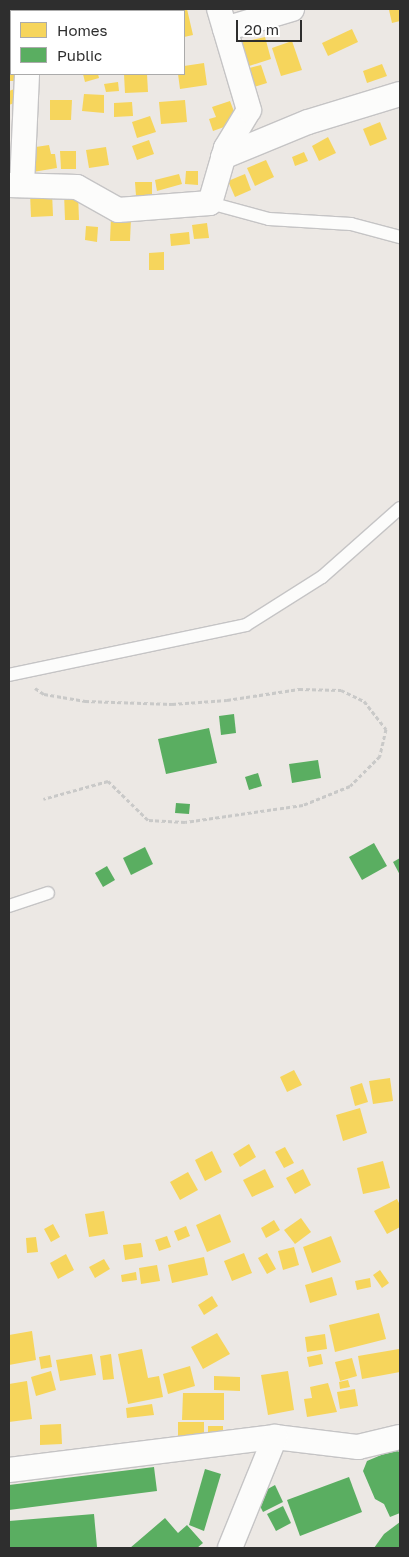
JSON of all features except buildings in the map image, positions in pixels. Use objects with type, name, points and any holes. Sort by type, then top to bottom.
[{"type":"street","points":[[27,75],[15,185],[77,187],[118,210],[210,203],[223,157],[249,110],[222,19],[292,9]]},
{"type":"street","points":[[223,157],[308,122],[400,94]]},
{"type":"street","points":[[9,1470],[274,1436],[358,1447],[400,1437]]},
{"type":"street","points":[[230,1548],[274,1436]]},
{"type":"lane","points":[[210,203],[269,219],[351,224],[400,237]]},
{"type":"lane","points":[[11,675],[246,625],[322,577],[400,508]]},
{"type":"lane","points":[[9,906],[48,893]]},
{"type":"path","points":[[11,675],[44,694],[85,701],[172,704],[228,700],[299,689],[341,690],[364,701],[386,729],[380,756],[350,786],[303,805],[186,822],[148,820],[108,781],[43,800]]}]
